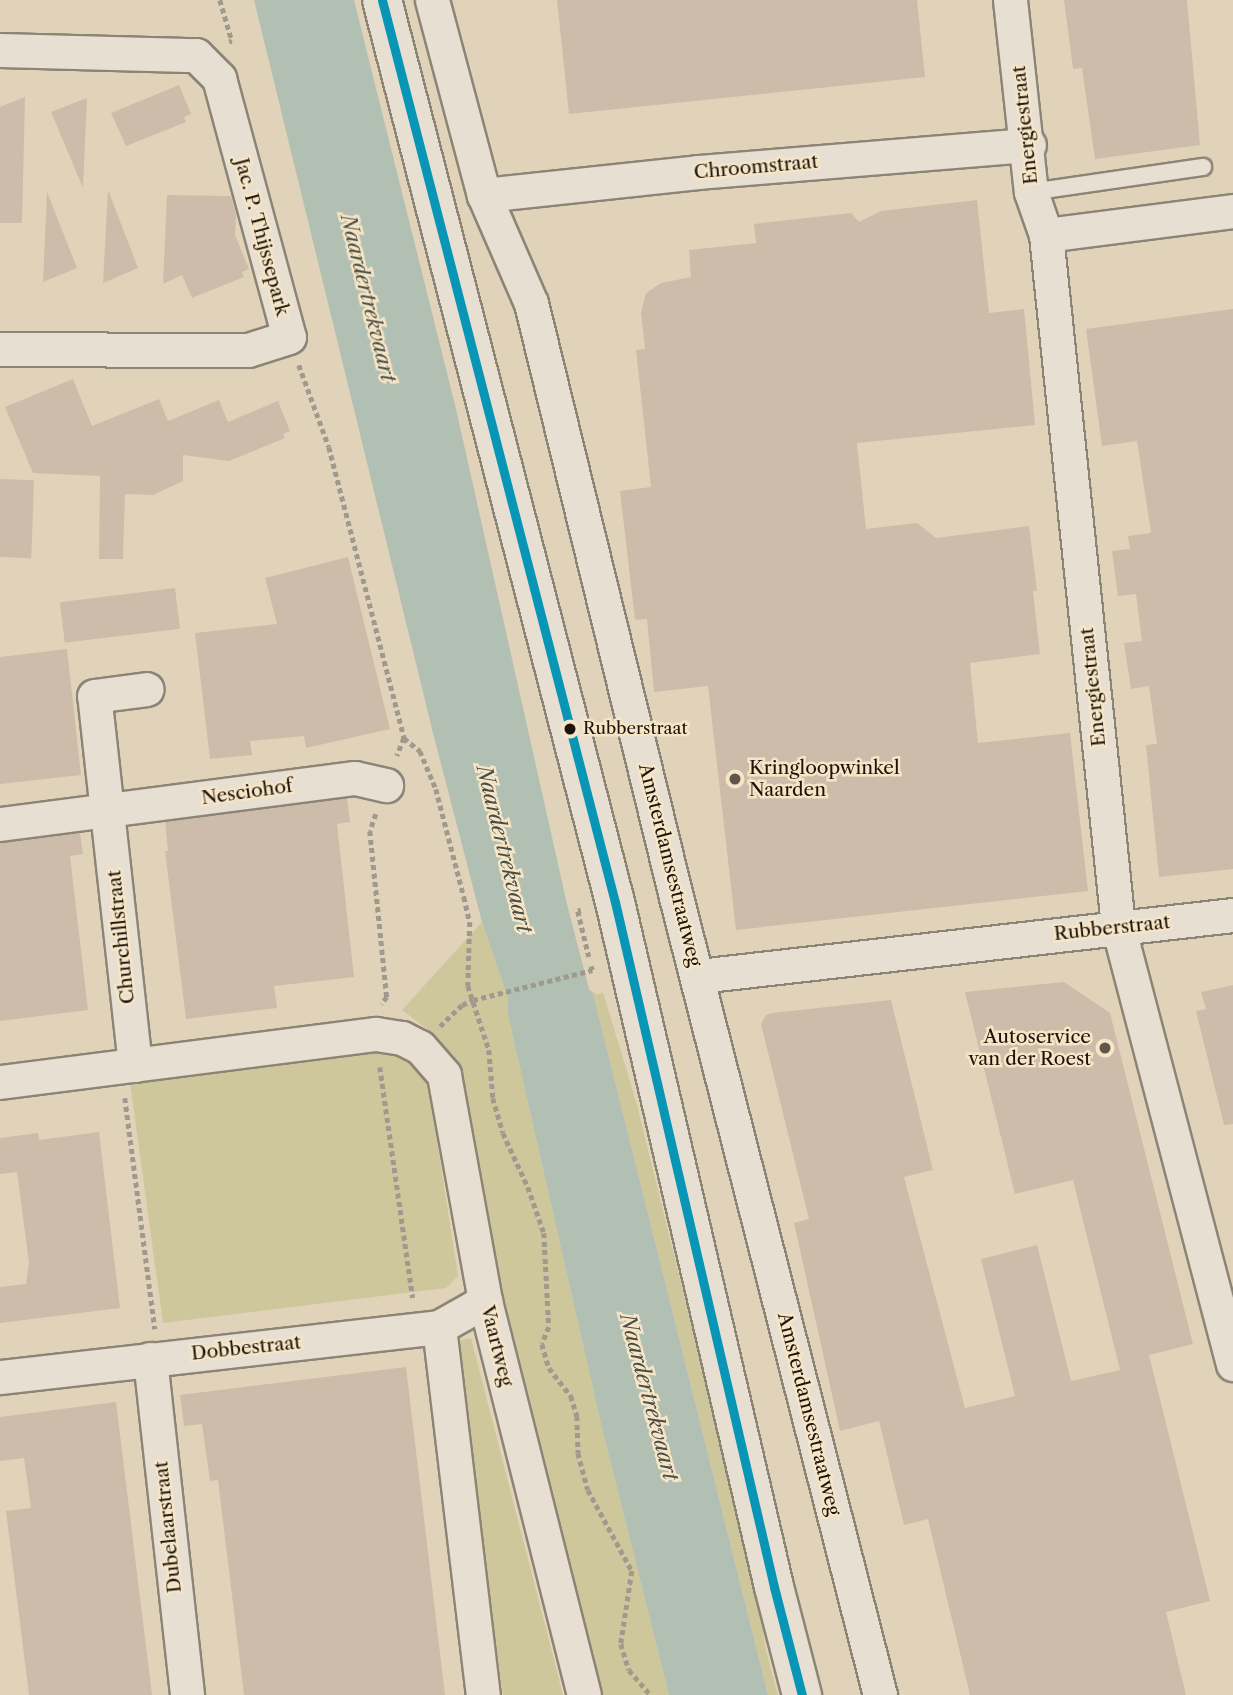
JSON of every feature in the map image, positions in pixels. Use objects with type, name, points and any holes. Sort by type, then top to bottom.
[{"type":"street","points":[[382,0],[615,902],[774,1587],[802,1695]]},
{"type":"street","name":"Amsterdamsestraatweg","points":[[432,0],[484,195],[531,303],[676,897],[699,976],[880,1695]]},
{"type":"street","name":"Energiestraat","points":[[1010,0],[1029,145],[1031,192],[1046,235],[1118,926],[1233,1364]]},
{"type":"street","name":"Jac. P. Thijssepark","points":[[0,50],[195,55],[219,78],[289,337],[248,350],[0,349]]},
{"type":"street","name":"Chroomstraat","points":[[484,195],[698,172],[1029,145]]},
{"type":"street","points":[[1046,235],[1233,211]]},
{"type":"street","points":[[106,810],[94,696],[147,689]]},
{"type":"street","name":"Nesciohof","points":[[0,824],[355,778],[386,785]]},
{"type":"street","name":"Churchillstraat","points":[[106,810],[128,1065]]},
{"type":"street","name":"Rubberstraat","points":[[699,976],[1118,926],[1233,915]]},
{"type":"street","points":[[0,1082],[376,1034],[402,1038],[420,1046]]},
{"type":"street","name":"Vaartweg","points":[[420,1046],[444,1075],[485,1301],[584,1695]]},
{"type":"street","name":"Dobbestraat","points":[[0,1377],[428,1328],[485,1301]]},
{"type":"street","points":[[428,1328],[483,1695]]},
{"type":"street","name":"Dubelaarstraat","points":[[154,1359],[187,1695]]},
{"type":"lane","points":[[1031,192],[1203,167]]},
{"type":"path","points":[[289,337],[329,447],[404,738],[370,831],[387,997],[376,1013],[376,1034],[428,1328]]},
{"type":"path","points":[[404,738],[420,751],[439,801],[470,922],[468,986],[489,1050],[493,1098],[503,1133],[528,1187],[544,1233],[549,1327],[542,1345],[549,1368],[571,1396],[579,1453],[588,1490],[632,1571],[621,1644],[629,1670],[650,1695]]},
{"type":"path","points":[[420,1046],[462,1005],[472,1000],[586,971]]},
{"type":"path","points":[[128,1065],[154,1359]]},
{"type":"shaded area","points":[[482,922],[508,998],[508,1015],[602,1428],[669,1695],[597,1695],[496,1304],[460,1082],[451,1054],[434,1034],[402,1010]]},
{"type":"shaded area","points":[[589,989],[597,995],[603,992],[637,1105],[757,1591],[766,1651],[778,1695],[768,1695],[593,994]]},
{"type":"shaded area","points":[[393,1049],[417,1063],[428,1082],[458,1276],[446,1288],[163,1323],[129,1075]]},
{"type":"shaded area","points":[[471,1338],[563,1695],[503,1695],[455,1350],[457,1341]]},
{"type":"water","name":"Naardertrekvaart","points":[[254,0],[354,0],[456,409],[567,904],[589,989],[593,994],[768,1695],[669,1695],[602,1428],[508,1015],[508,998],[482,922],[433,733]]},
{"type":"building","points":[[557,0],[917,0],[925,77],[569,114]]},
{"type":"building","points":[[1064,0],[1187,0],[1200,145],[1095,159],[1082,68],[1073,69]]},
{"type":"building","points":[[179,85],[191,114],[184,117],[186,122],[126,146],[111,113]]},
{"type":"building","points":[[25,97],[22,223],[0,223],[0,107]]},
{"type":"building","points":[[87,98],[83,188],[51,112]]},
{"type":"building","points":[[108,190],[138,268],[103,283]]},
{"type":"building","points":[[47,192],[77,268],[43,282]]},
{"type":"building","points":[[167,195],[231,196],[236,215],[235,235],[249,269],[242,272],[244,277],[192,298],[182,275],[163,284]]},
{"type":"building","points":[[977,200],[989,313],[1024,309],[1035,425],[857,443],[866,529],[917,523],[936,538],[1029,526],[1037,591],[1033,591],[1040,654],[970,663],[978,743],[1070,733],[1088,891],[736,930],[708,686],[654,692],[647,619],[635,620],[620,491],[651,487],[636,350],[645,349],[641,312],[646,293],[661,283],[691,277],[689,250],[756,243],[754,224],[851,213],[859,222],[881,211]]},
{"type":"building","points":[[1233,309],[1233,869],[1159,877],[1146,745],[1157,744],[1149,686],[1131,689],[1124,643],[1142,641],[1136,594],[1118,596],[1112,551],[1130,549],[1128,536],[1151,533],[1137,441],[1102,446],[1086,329]]},
{"type":"building","points":[[73,379],[92,426],[159,399],[168,421],[219,400],[228,422],[278,401],[290,431],[283,434],[285,438],[229,461],[183,455],[183,481],[153,495],[125,494],[123,559],[99,559],[100,476],[33,473],[5,407]]},
{"type":"building","points":[[0,479],[34,480],[31,558],[0,557]]},
{"type":"building","points":[[348,557],[390,729],[306,748],[304,736],[250,741],[252,755],[210,759],[195,633],[277,624],[265,578]]},
{"type":"building","points":[[175,588],[180,629],[65,643],[60,602]]},
{"type":"building","points":[[67,649],[81,775],[0,784],[0,657]]},
{"type":"building","points":[[347,798],[350,822],[337,824],[354,977],[274,986],[277,1008],[186,1019],[165,851],[168,851],[165,822]]},
{"type":"building","points":[[80,833],[83,854],[70,856],[88,1010],[0,1021],[0,843]]},
{"type":"building","points":[[1064,982],[1110,1013],[1193,1344],[1149,1355],[1210,1601],[1166,1612],[1186,1695],[970,1695],[928,1519],[904,1525],[879,1421],[840,1431],[794,1223],[809,1219],[761,1024],[766,1015],[772,1013],[891,1000],[933,1170],[904,1177],[965,1408],[1015,1396],[981,1259],[1037,1245],[1071,1381],[1120,1370],[1073,1180],[1015,1194],[965,992]]},
{"type":"building","points":[[1233,985],[1233,1124],[1224,1125],[1196,1011],[1206,1009],[1201,992]]},
{"type":"building","points":[[99,1132],[120,1308],[0,1323],[0,1287],[26,1284],[29,1263],[17,1172],[0,1174],[0,1138],[38,1133],[39,1140]]},
{"type":"building","points":[[406,1367],[445,1695],[244,1695],[218,1480],[210,1481],[202,1424],[184,1426],[180,1395]]},
{"type":"building","points":[[116,1402],[152,1695],[29,1695],[6,1511],[31,1508],[24,1458],[0,1461],[0,1417]]},
{"type":"transit line","points":[[382,0],[615,902],[774,1587],[802,1695]]},
{"type":"place","name":"Rubberstraat","points":[[570,729]]},
{"type":"place","name":"Kringloopwinkel Naarden","points":[[735,779]]},
{"type":"place","name":"Autoservice van der Roest","points":[[1105,1048]]}]
